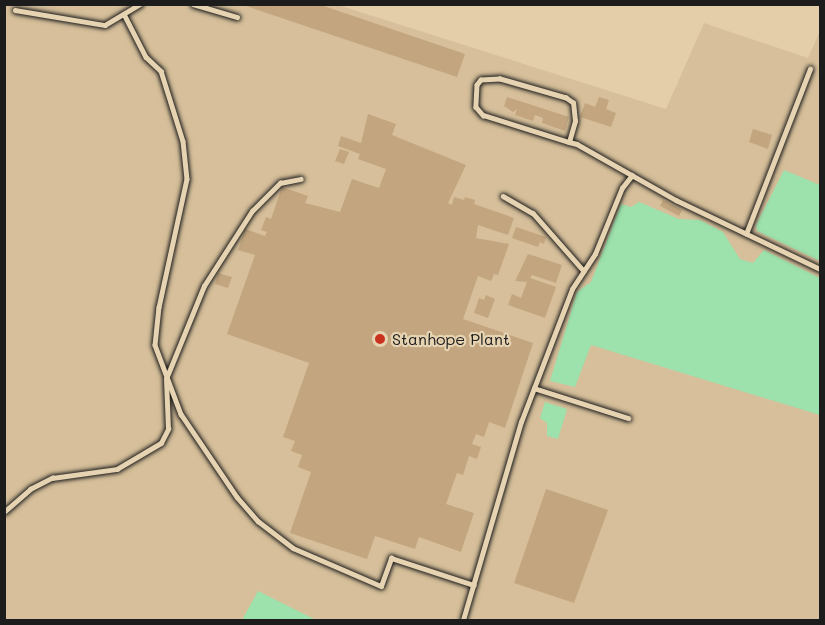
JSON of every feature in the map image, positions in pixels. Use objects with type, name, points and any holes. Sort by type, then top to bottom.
[{"type":"lane","points":[[15,10],[105,25],[140,4]]},
{"type":"lane","points":[[193,4],[237,17]]},
{"type":"lane","points":[[124,14],[146,57],[161,71],[185,160],[187,179],[159,307],[155,345],[166,379],[182,414],[237,497],[258,521],[293,548],[381,586],[391,558],[474,585]]},
{"type":"lane","points":[[746,234],[810,69]]},
{"type":"lane","points":[[568,142],[575,121],[573,103],[566,98],[500,79],[481,80],[477,85],[476,107],[483,115],[568,142],[746,234],[820,269]]},
{"type":"lane","points":[[463,621],[534,388],[572,289],[584,270],[622,188],[632,175]]},
{"type":"lane","points":[[4,512],[30,489],[52,478],[117,468],[161,444],[168,429],[166,379],[204,286],[232,238],[252,211],[280,183],[301,178]]},
{"type":"lane","points":[[503,196],[533,213],[584,270]]},
{"type":"lane","points":[[534,388],[628,418]]},
{"type":"shaded area","points":[[4,5],[338,5],[666,109],[704,23],[808,58],[820,31],[820,620],[5,620]]},
{"type":"green space","points":[[784,170],[820,185],[820,261],[757,231],[756,225]]},
{"type":"green space","points":[[639,202],[679,219],[700,220],[723,232],[740,259],[753,263],[764,250],[820,278],[820,415],[591,345],[575,387],[550,381],[577,292],[591,282],[621,204],[631,207]]},
{"type":"green space","points":[[545,402],[567,409],[558,439],[547,436],[547,423],[540,418]]},
{"type":"green space","points":[[258,591],[316,620],[242,620]]},
{"type":"building","points":[[318,4],[465,54],[457,77],[243,5]]},
{"type":"building","points":[[507,97],[569,117],[565,131],[542,123],[543,118],[535,115],[533,121],[515,115],[517,109],[513,112],[504,106]]},
{"type":"building","points":[[599,97],[609,100],[606,109],[616,113],[611,127],[580,117],[585,103],[595,107]]},
{"type":"building","name":"Stanhope Plant","points":[[368,114],[396,124],[392,135],[466,165],[448,203],[452,205],[454,197],[464,200],[465,197],[475,200],[474,204],[514,218],[508,235],[478,225],[476,238],[509,244],[498,275],[494,274],[491,281],[478,276],[463,319],[533,343],[505,428],[489,422],[484,437],[476,434],[472,444],[481,447],[477,459],[469,456],[463,475],[457,473],[446,504],[474,513],[461,552],[419,537],[415,549],[375,536],[367,559],[290,533],[311,472],[298,467],[302,455],[291,451],[295,441],[283,437],[309,363],[227,334],[255,255],[238,250],[245,229],[265,236],[267,232],[261,230],[266,217],[271,219],[282,187],[308,196],[305,203],[340,212],[352,179],[379,188],[386,169],[358,159],[360,154],[338,146],[341,136],[361,143]]},
{"type":"building","points":[[753,129],[772,135],[768,149],[749,142]]},
{"type":"building","points":[[340,149],[349,152],[344,164],[335,161]]},
{"type":"building","points":[[663,200],[682,210],[679,216],[660,206]]},
{"type":"building","points":[[516,227],[546,237],[544,244],[540,242],[538,247],[512,238]]},
{"type":"building","points":[[528,254],[562,265],[556,283],[532,275],[530,278],[556,287],[545,318],[508,305],[512,294],[521,298],[527,282],[515,281]]},
{"type":"building","points":[[218,273],[232,277],[228,288],[215,284]]},
{"type":"building","points":[[486,295],[495,299],[488,318],[474,313],[479,298],[484,300]]},
{"type":"building","points":[[546,489],[608,510],[574,603],[514,583]]},
{"type":"place","name":"Stanhope Plant","points":[[380,339]]}]
